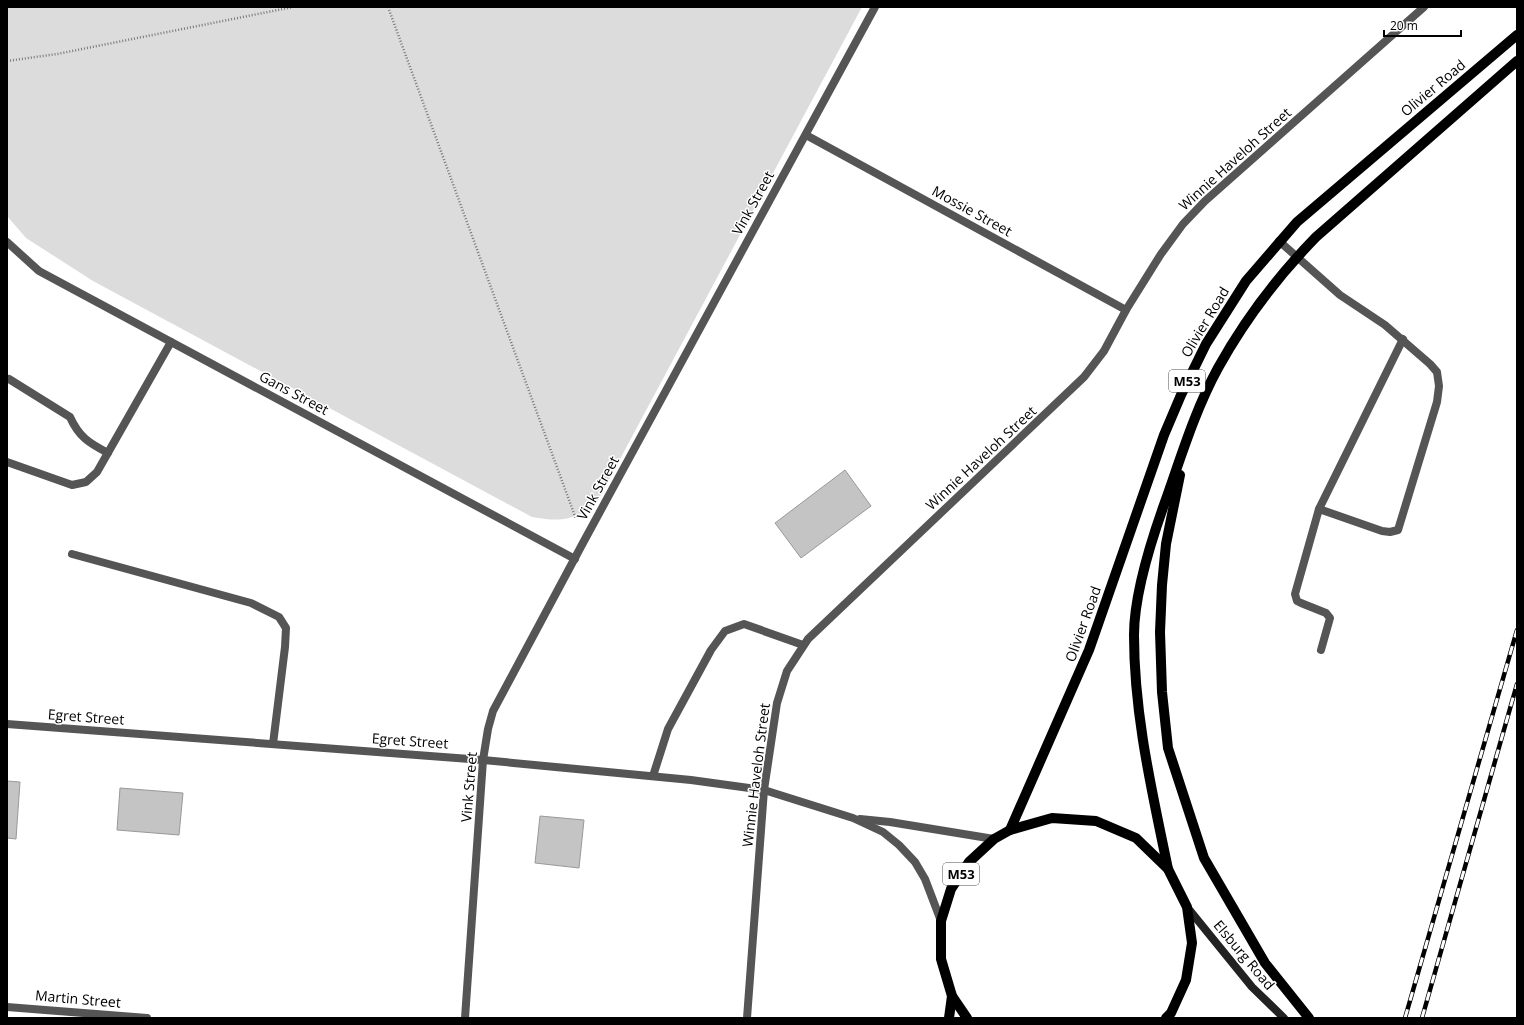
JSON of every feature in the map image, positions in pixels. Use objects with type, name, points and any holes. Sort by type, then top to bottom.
[{"type":"main road","name":"Olivier Road","points":[[1010,830],[1089,650],[1164,435],[1180,395],[1206,344],[1230,306],[1246,281],[1297,222],[1517,35]]},
{"type":"main road","name":"M53","points":[[1166,1018],[1170,1013],[1186,980],[1192,943],[1187,907],[1168,869],[1146,757],[1136,696],[1134,633],[1139,591],[1151,540],[1188,438],[1218,368],[1256,308],[1297,256],[1316,236],[1517,61]]},
{"type":"main road","points":[[1188,438],[1166,544],[1162,585],[1160,632],[1162,692],[1168,748],[1204,858],[1264,963],[1308,1018]]},
{"type":"main road","name":"M53","points":[[967,1018],[952,996],[941,959],[941,921],[951,889],[969,862],[994,839],[1010,830],[1052,818],[1096,821],[1136,838],[1168,869]]},
{"type":"main road","name":"Elsburg Road","points":[[1187,907],[1252,987],[1284,1018]]},
{"type":"main road","points":[[949,1018],[952,996]]},
{"type":"street","name":"Vink Street","points":[[465,1018],[483,760],[488,729],[493,712],[584,541],[875,7]]},
{"type":"street","name":"Winnie Haveloh Street","points":[[747,1018],[764,790],[777,703],[787,671],[803,645],[1084,377],[1104,351],[1126,310],[1160,254],[1183,224],[1205,202],[1424,7]]},
{"type":"street","name":"Mossie Street","points":[[806,135],[1126,310]]},
{"type":"street","points":[[1279,241],[1340,295],[1403,339],[1437,372],[1439,386],[1437,402],[1398,530],[1390,532],[1382,531],[1319,509]]},
{"type":"street","name":"Gans Street","points":[[7,242],[39,271],[575,559]]},
{"type":"street","points":[[1321,650],[1330,618],[1326,613],[1297,601],[1295,594],[1319,509],[1403,339]]},
{"type":"street","points":[[7,462],[72,485],[86,482],[97,472],[171,342]]},
{"type":"street","points":[[9,379],[70,417],[75,428],[87,443],[108,453]]},
{"type":"street","points":[[72,554],[251,603],[279,617],[286,628],[286,647],[273,744]]},
{"type":"street","points":[[653,776],[668,729],[711,650],[725,631],[744,624],[803,645]]},
{"type":"street","name":"Egret Street","points":[[7,724],[483,760],[653,776],[764,790],[853,818]]},
{"type":"street","points":[[853,818],[890,822],[994,839]]},
{"type":"street","points":[[853,818],[884,832],[915,862],[925,879],[941,921]]},
{"type":"street","name":"Martin Street","points":[[7,1007],[148,1018]]},
{"type":"path","points":[[7,62],[57,54],[294,7]]},
{"type":"path","points":[[388,7],[584,541]]},
{"type":"shaded area","points":[[7,7],[862,7],[597,502],[574,516],[550,519],[532,517],[93,281],[26,238],[7,216]]},
{"type":"building","points":[[845,470],[871,506],[801,558],[775,523]]},
{"type":"building","points":[[7,781],[20,782],[16,839],[7,838]]},
{"type":"building","points":[[120,788],[183,793],[179,835],[117,830]]},
{"type":"building","points":[[540,816],[584,820],[579,868],[535,863]]},
{"type":"railway","points":[[1405,1018],[1517,630]]},
{"type":"railway","points":[[1422,1018],[1517,684]]}]
